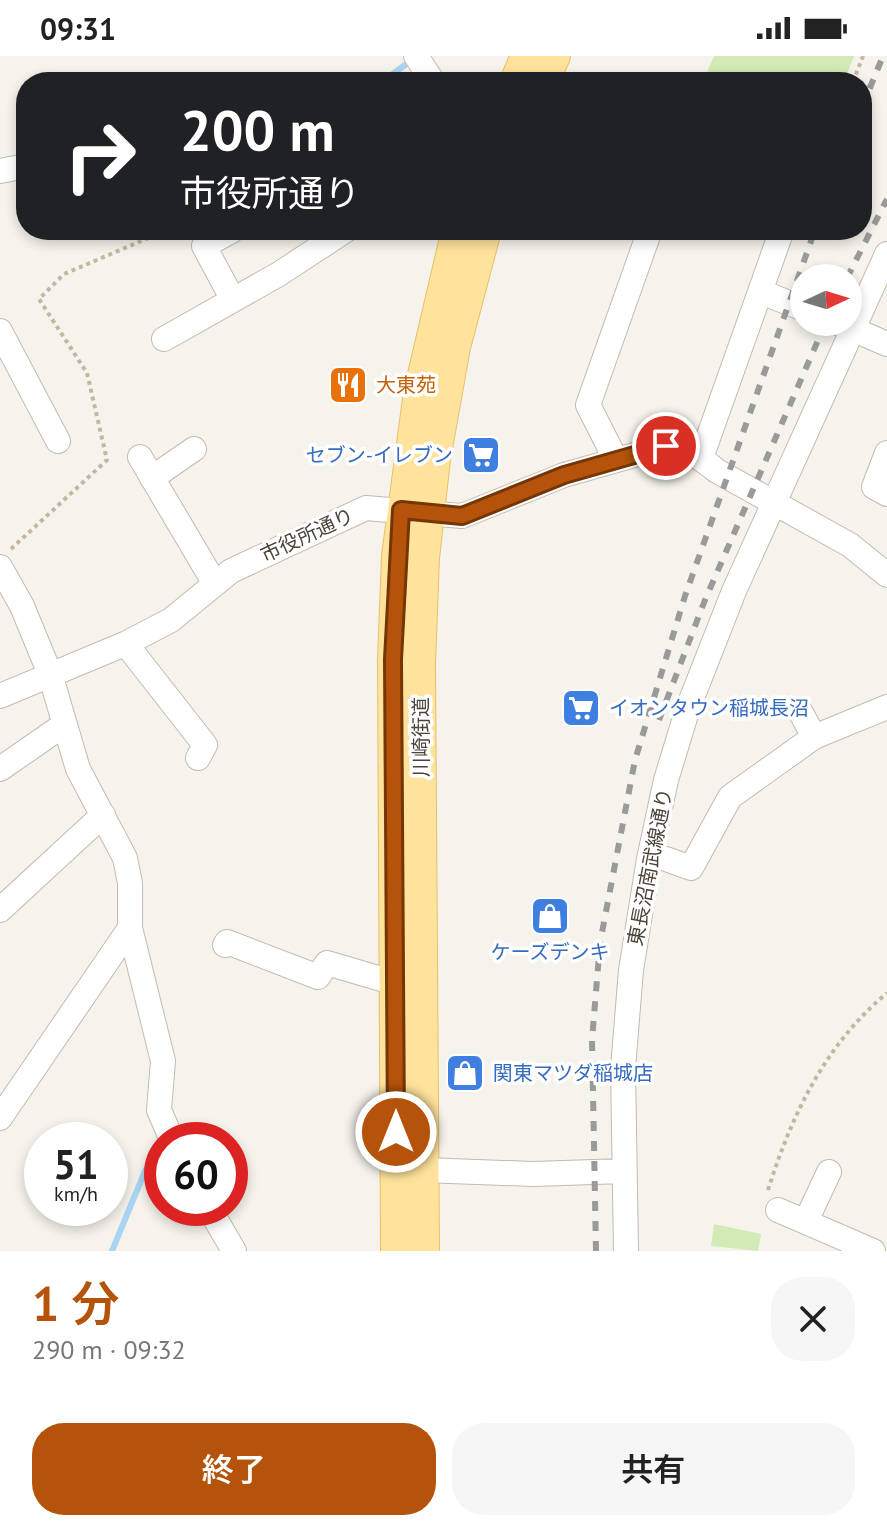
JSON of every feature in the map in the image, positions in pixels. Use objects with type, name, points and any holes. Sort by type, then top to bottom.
[{"type":"main road","name":"川崎街道","points":[[424,1251],[420,664],[414,512],[421,377],[455,240]]},
{"type":"main road","name":"川崎街道","points":[[396,1251],[393,647],[414,512],[483,240]]},
{"type":"street","points":[[215,240],[204,246],[233,300]]},
{"type":"street","points":[[164,339],[330,240]]},
{"type":"street","points":[[616,460],[588,405],[646,240]]},
{"type":"street","points":[[701,458],[779,240]]},
{"type":"street","name":"東長沼南武線通り","points":[[862,295],[887,254]]},
{"type":"street","points":[[761,292],[790,303]]},
{"type":"street","points":[[0,331],[58,441]]},
{"type":"street","points":[[862,333],[887,344]]},
{"type":"street","name":"東長沼南武線通り","points":[[626,1251],[624,1054],[631,970],[649,859],[688,708],[840,336]]},
{"type":"street","name":"市役所通り","points":[[0,696],[126,644],[171,620],[215,584],[270,550],[366,508],[462,516],[564,475],[666,446],[676,446],[701,458],[773,503],[850,545],[887,575]]},
{"type":"street","points":[[194,449],[146,467],[215,584]]},
{"type":"street","points":[[887,453],[874,487],[887,494]]},
{"type":"street","points":[[0,567],[22,606],[50,674],[78,769],[128,871],[130,928],[163,1061],[159,1110],[164,1122]]},
{"type":"street","points":[[126,644],[207,745]]},
{"type":"street","points":[[666,859],[691,868],[730,797],[814,737],[887,707]]},
{"type":"street","points":[[800,711],[814,737]]},
{"type":"street","points":[[0,769],[65,724]]},
{"type":"street","points":[[0,910],[103,815]]},
{"type":"street","points":[[0,1118],[130,928]]},
{"type":"street","points":[[225,945],[227,942],[318,977],[327,963],[395,983]]},
{"type":"street","points":[[423,1170],[533,1174],[624,1171]]},
{"type":"street","points":[[806,1221],[829,1172]]},
{"type":"street","points":[[771,1207],[873,1251]]},
{"type":"street","points":[[215,1226],[223,1247]]},
{"type":"path","points":[[0,558],[107,460],[87,373],[39,299],[64,274],[144,240]]},
{"type":"path","points":[[771,1207],[792,1121],[809,1085],[863,1013],[887,993]]},
{"type":"green space","points":[[714,56],[854,56],[848,72],[707,72]]},
{"type":"green space","points":[[714,1224],[761,1234],[758,1251],[711,1246]]},
{"type":"waterway","points":[[396,72],[409,62]]},
{"type":"waterway","points":[[112,1251],[144,1173]]},
{"type":"railway","points":[[872,83],[883,56]]},
{"type":"railway","points":[[872,229],[887,199]]},
{"type":"railway","points":[[596,1251],[592,1040],[600,943],[635,760],[685,596],[811,240]]},
{"type":"railway","points":[[854,264],[866,240]]},
{"type":"railway","points":[[659,720],[705,600],[820,336]]},
{"type":"place","name":"大東苑","points":[[348,385]]},
{"type":"place","name":"セブン-イレブン","points":[[481,455]]},
{"type":"place","name":"イオンタウン稲城長沼","points":[[581,708]]},
{"type":"place","name":"ケーズデンキ","points":[[550,916]]},
{"type":"place","name":"関東マツダ稲城店","points":[[465,1073]]},
{"type":"route","points":[[396,1132],[393,659],[401,510],[447,517],[462,516],[564,475],[666,446]]}]
